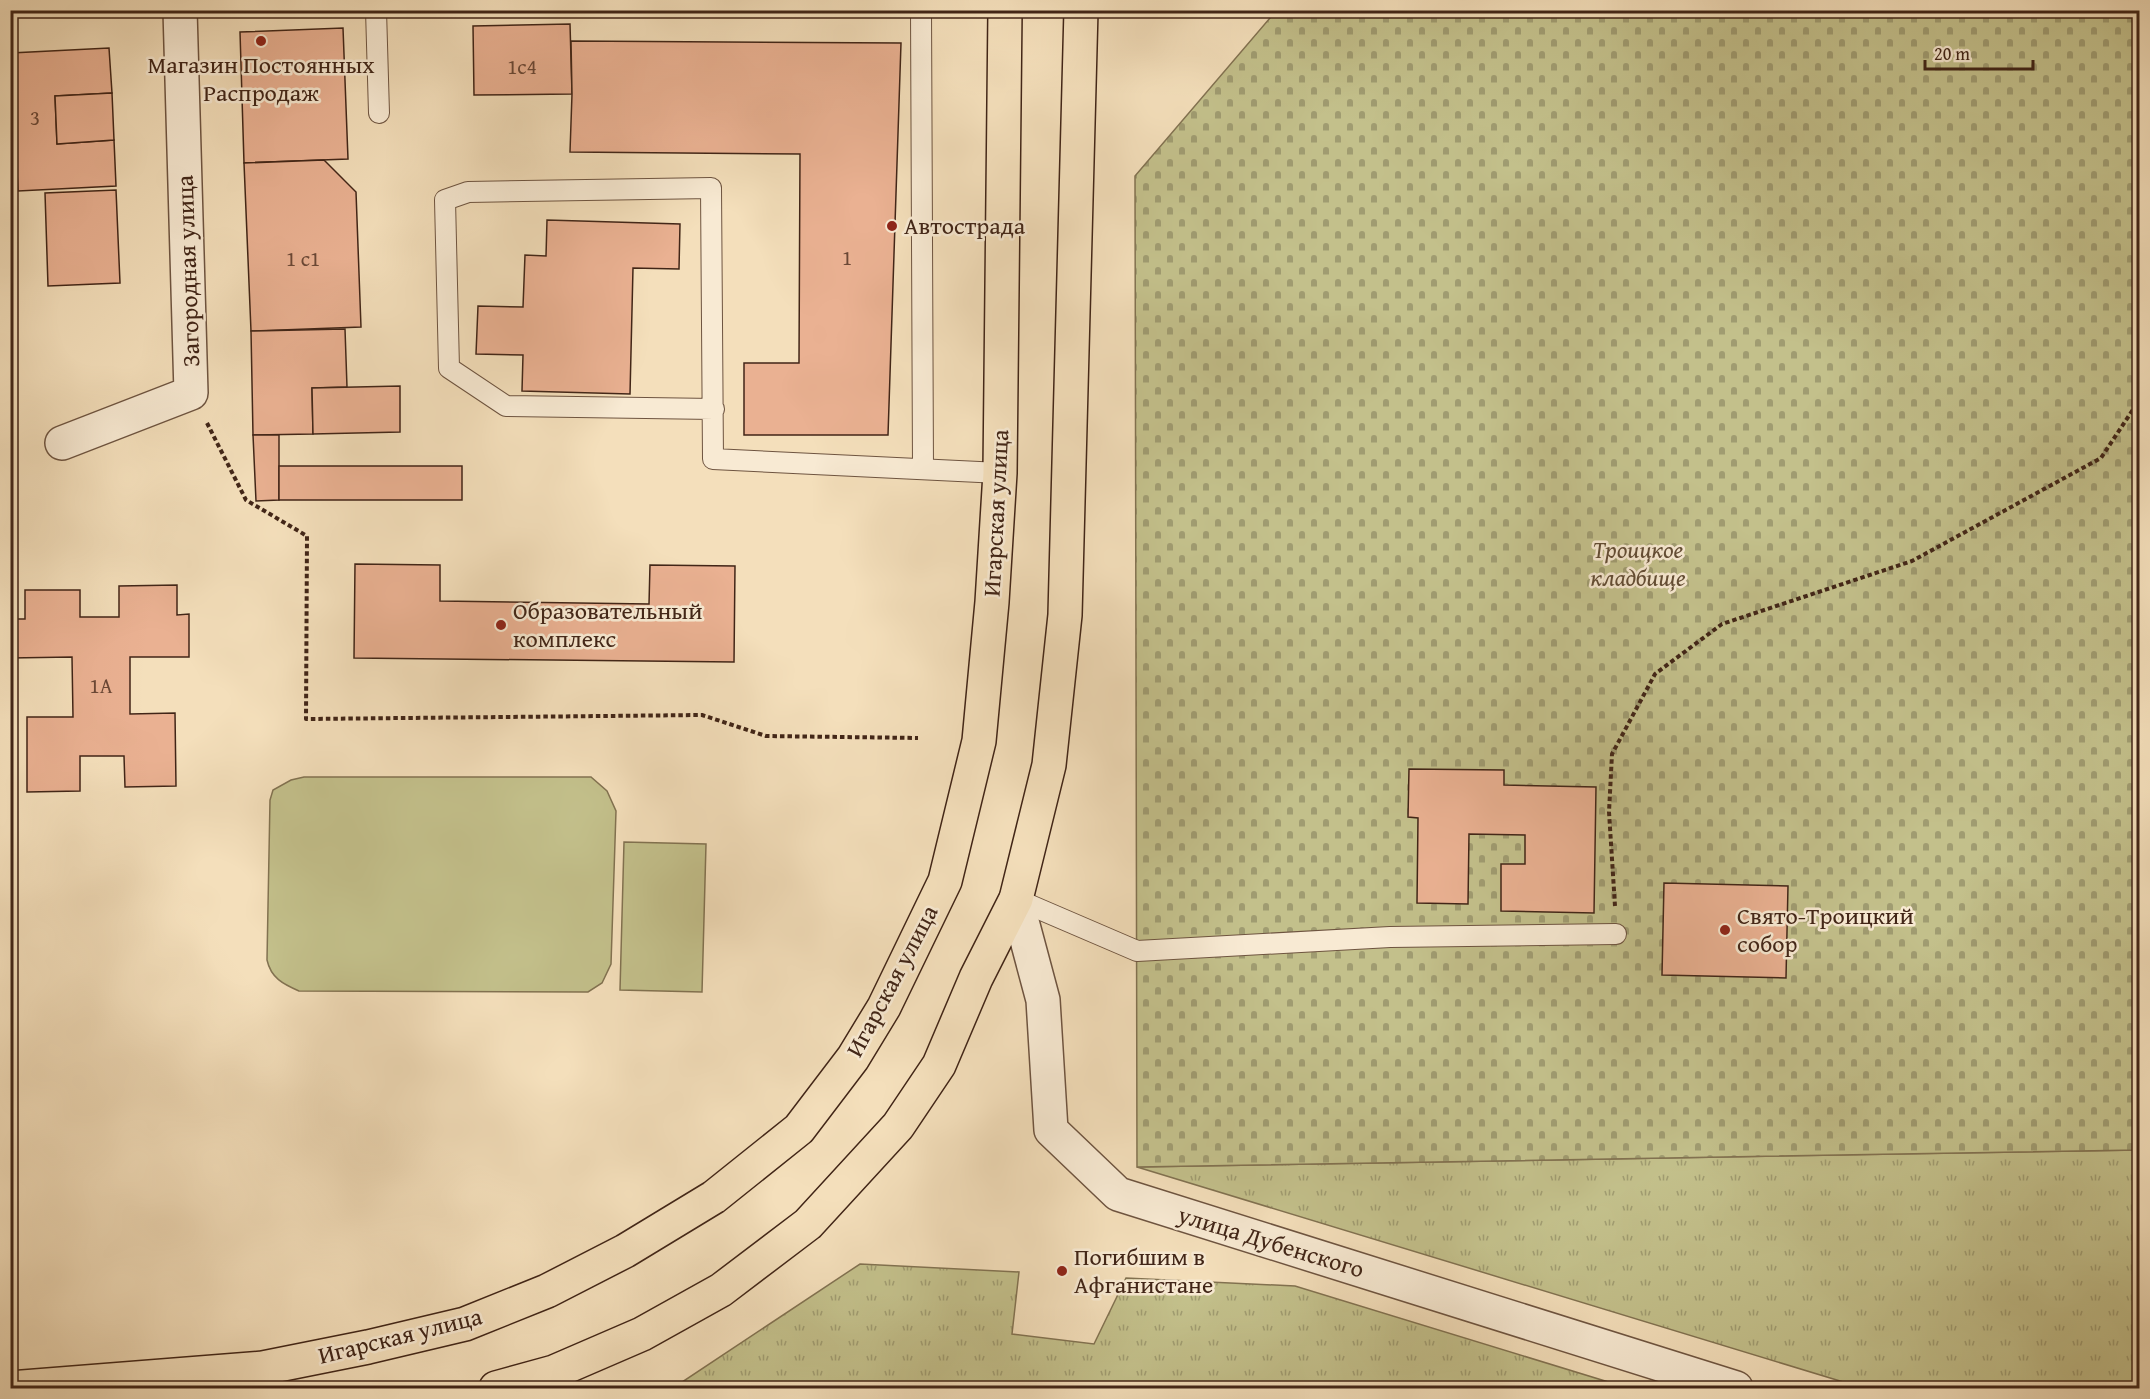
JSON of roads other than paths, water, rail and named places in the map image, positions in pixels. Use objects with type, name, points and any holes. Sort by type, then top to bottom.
[{"type":"main road","name":"Игарская улица","points":[[10,1389],[263,1368],[368,1347],[465,1324],[547,1291],[625,1251],[714,1197],[799,1129],[853,1058],[884,1007],[945,881],[980,741],[1000,473],[1005,10]]},
{"type":"main road","points":[[496,1389],[554,1372],[642,1334],[721,1290],[808,1224],[898,1126],[939,1065],[976,978],[1016,899],[1049,765],[1065,615],[1081,10]]},
{"type":"street","name":"Загородная улица","points":[[62,443],[191,393],[180,10]]},
{"type":"street","name":"улица Дубенского","points":[[1016,899],[1043,1000],[1051,1130],[1118,1194],[1736,1389]]},
{"type":"lane","points":[[376,10],[379,113]]},
{"type":"lane","points":[[921,10],[923,468]]},
{"type":"lane","points":[[714,409],[506,406],[450,368],[445,200],[468,192],[711,188],[714,409],[713,459],[1000,473]]},
{"type":"lane","points":[[1016,899],[1137,951],[1390,937],[1616,934]]},
{"type":"place","name":"Магазин Постоянных Распродаж","points":[[261,41]]},
{"type":"place","name":"Автострада","points":[[892,226]]},
{"type":"place","name":"Образовательный комплекс","points":[[501,625]]},
{"type":"place","name":"Свято-Троицкий собор","points":[[1725,930]]},
{"type":"place","name":"Погибшим в Афганистане","points":[[1062,1271]]},
{"type":"park label","name":"Троицкое кладбище","points":[[1638,564]]}]
